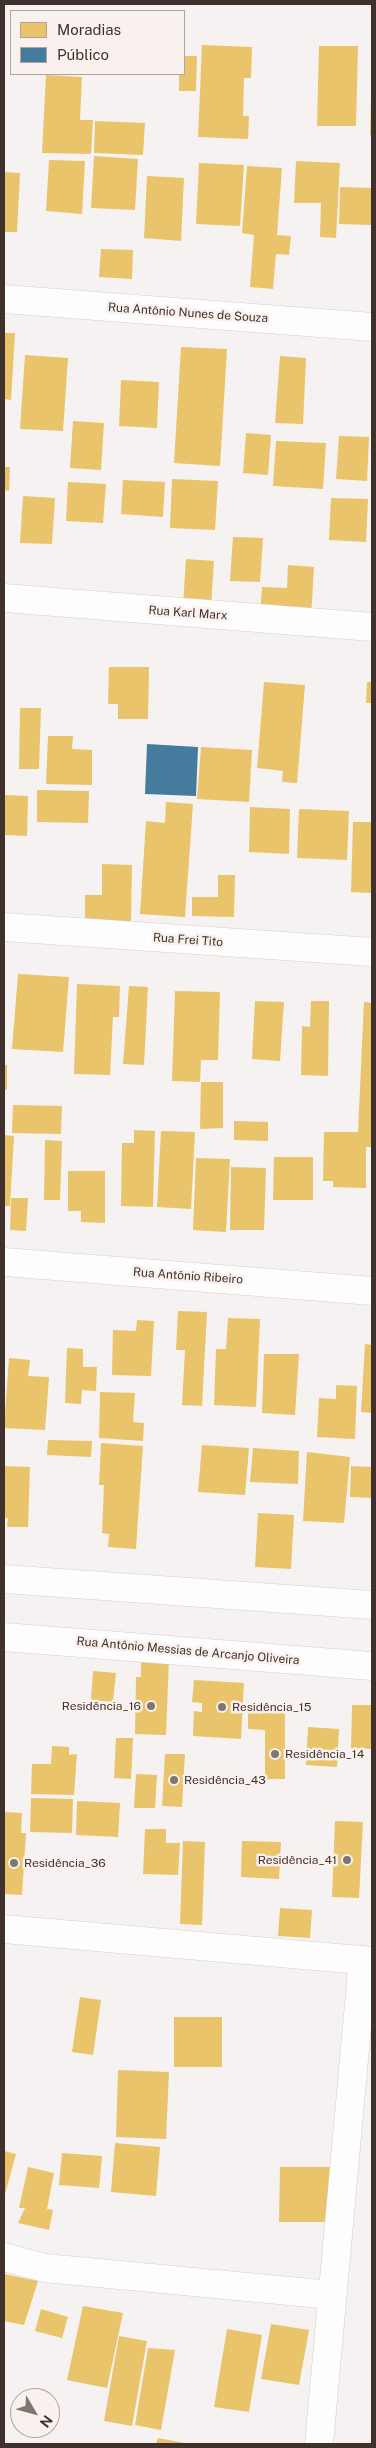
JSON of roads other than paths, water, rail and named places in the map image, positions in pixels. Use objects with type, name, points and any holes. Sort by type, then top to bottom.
[{"type":"street","name":"Rua Antônio Nunes de Souza","points":[[4,299],[372,327]]},
{"type":"street","name":"Rua Karl Marx","points":[[4,598],[372,627]]},
{"type":"street","name":"Rua Frei Tito","points":[[4,927],[372,952]]},
{"type":"street","name":"Rua Antônio Ribeiro","points":[[4,1262],[372,1291]]},
{"type":"street","points":[[4,1579],[372,1605]]},
{"type":"street","name":"Rua Antônio Messias de Arcanjo Oliveira","points":[[4,1637],[372,1666]]},
{"type":"street","points":[[4,1929],[368,1961],[318,2444]]},
{"type":"street","points":[[4,2257],[45,2268],[332,2295]]},
{"type":"place","name":"Residência_16","points":[[151,1706]]},
{"type":"place","name":"Residência_15","points":[[222,1707]]},
{"type":"place","name":"Residência_14","points":[[275,1754]]},
{"type":"place","name":"Residência_43","points":[[174,1780]]},
{"type":"place","name":"Residência_41","points":[[347,1860]]},
{"type":"place","name":"Residência_36","points":[[14,1863]]}]
